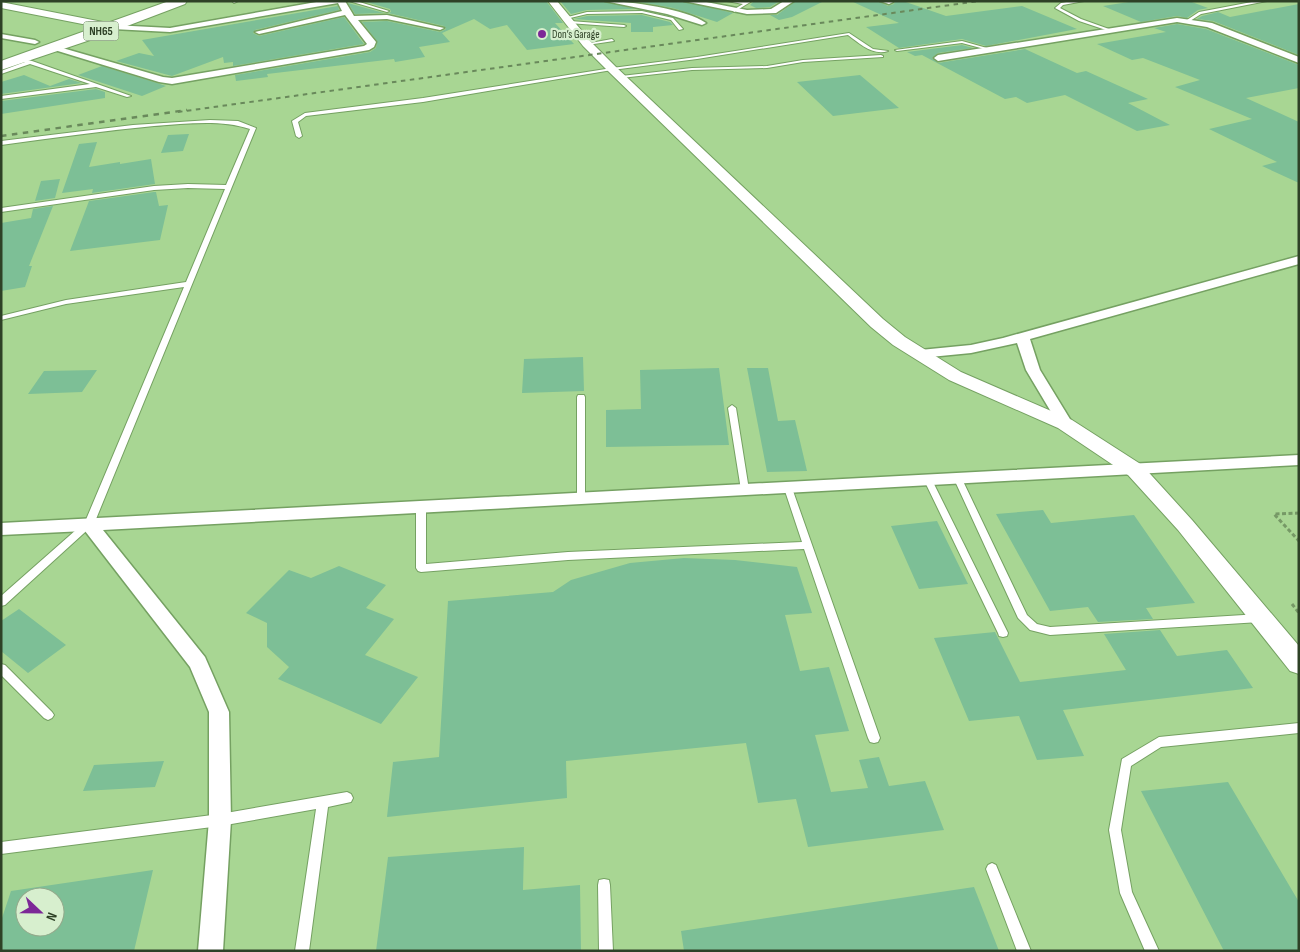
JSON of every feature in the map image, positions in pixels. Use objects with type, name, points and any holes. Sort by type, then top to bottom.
[{"type":"highway","name":"NH65","points":[[1,54],[150,1]]},
{"type":"highway","name":"NH65","points":[[1,66],[25,61],[52,48],[181,1]]},
{"type":"street","points":[[1,5],[113,27],[152,30],[178,29],[336,1]]},
{"type":"street","points":[[52,48],[162,80],[172,81],[366,48],[371,45],[372,42],[341,1]]},
{"type":"street","points":[[552,1],[587,44],[616,73],[877,323],[899,341],[955,376],[1065,424],[1135,470],[1185,525],[1299,664]]},
{"type":"street","points":[[609,1],[668,12],[702,23]]},
{"type":"street","points":[[688,1],[734,11],[763,12],[773,10],[790,1]]},
{"type":"street","points":[[259,32],[350,15],[387,17],[440,28]]},
{"type":"street","points":[[938,58],[1168,20],[1189,20],[1209,25],[1299,60]]},
{"type":"street","points":[[1,36],[35,42]]},
{"type":"street","points":[[920,354],[971,349],[1022,337],[1299,260]]},
{"type":"street","points":[[1022,337],[1033,370],[1065,424]]},
{"type":"street","points":[[1,529],[1299,460]]},
{"type":"street","points":[[89,524],[198,663],[219,712],[220,820],[210,951]]},
{"type":"lane","points":[[351,1],[387,11]]},
{"type":"lane","points":[[729,1],[748,2]]},
{"type":"lane","points":[[1082,1],[1062,4],[1057,8],[1107,30]]},
{"type":"lane","points":[[1189,20],[1200,13],[1265,1]]},
{"type":"lane","points":[[734,11],[748,2]]},
{"type":"lane","points":[[568,20],[587,13],[642,12],[672,19],[681,30]]},
{"type":"lane","points":[[568,20],[624,26]]},
{"type":"lane","points":[[298,136],[295,122],[305,116],[616,73],[849,34],[872,50],[885,53],[803,61],[767,67],[616,73]]},
{"type":"lane","points":[[587,44],[612,40]]},
{"type":"lane","points":[[898,50],[962,42],[992,50]]},
{"type":"lane","points":[[697,58],[707,68]]},
{"type":"lane","points":[[1,73],[25,61],[129,96]]},
{"type":"lane","points":[[1,98],[100,85]]},
{"type":"lane","points":[[1,143],[140,125],[242,122],[253,128],[89,524],[1,602]]},
{"type":"lane","points":[[1,210],[154,188],[188,186],[228,187]]},
{"type":"lane","points":[[1,318],[66,302],[188,284]]},
{"type":"lane","points":[[581,397],[581,499]]},
{"type":"lane","points":[[732,408],[745,490]]},
{"type":"lane","points":[[958,479],[1023,618],[1034,628],[1050,631],[1261,618]]},
{"type":"lane","points":[[928,480],[1003,633]]},
{"type":"lane","points":[[788,488],[874,738]]},
{"type":"lane","points":[[421,507],[421,568],[568,556],[808,545]]},
{"type":"lane","points":[[1,668],[48,715]]},
{"type":"lane","points":[[1152,951],[1126,893],[1115,830],[1126,763],[1159,742],[1299,728]]},
{"type":"lane","points":[[1,848],[220,820],[347,798]]},
{"type":"lane","points":[[302,951],[323,802]]},
{"type":"lane","points":[[992,869],[1024,951]]},
{"type":"lane","points":[[604,885],[606,951]]},
{"type":"path","points":[[1299,513],[1274,514],[1299,541]]},
{"type":"path","points":[[1292,604],[1299,613]]},
{"type":"building","points":[[363,1],[546,1],[563,23],[555,23],[574,44],[527,50],[507,25],[490,29],[474,19],[442,33],[450,42],[419,47],[425,57],[395,62],[394,59],[267,74],[268,77],[236,81],[235,75],[370,52],[376,48],[377,41],[362,22],[387,21],[440,32],[446,29],[444,26],[388,13],[391,12],[390,9]]},
{"type":"building","points":[[560,1],[603,1],[635,9],[587,10],[571,14]]},
{"type":"building","points":[[634,1],[682,1],[733,13],[717,22],[673,8]]},
{"type":"building","points":[[754,1],[780,1],[770,7],[756,8],[750,5]]},
{"type":"building","points":[[796,1],[824,1],[792,17],[779,20],[770,15],[777,15]]},
{"type":"building","points":[[851,1],[878,1],[888,6],[894,4],[895,1],[903,1],[946,16],[1022,6],[1077,29],[986,46],[962,39],[899,48],[866,27],[899,23]]},
{"type":"building","points":[[1135,1],[1189,1],[1208,8],[1198,10],[1187,18],[1177,16],[1141,22],[1103,6]]},
{"type":"building","points":[[348,3],[384,13],[355,14]]},
{"type":"building","points":[[1299,4],[1299,55],[1213,21],[1197,19],[1218,12],[1230,17]]},
{"type":"building","points":[[338,6],[339,10],[255,30],[253,33],[259,36],[344,17],[364,44],[233,66],[233,62],[224,63],[223,57],[172,76],[116,61],[139,53],[154,56],[142,40]]},
{"type":"building","points":[[642,15],[670,22],[673,25],[653,27],[653,32],[631,32],[631,23],[574,19],[587,16]]},
{"type":"building","points":[[1177,24],[1206,29],[1299,65],[1299,88],[1246,98],[1299,122],[1299,183],[1262,166],[1277,162],[1209,129],[1252,119],[1175,87],[1200,80],[1143,58],[1132,60],[1097,44],[1166,32],[1154,28]]},
{"type":"building","points":[[962,45],[973,48],[938,53],[932,58],[938,63],[1025,49],[1077,73],[1086,71],[1148,99],[1128,103],[1170,125],[1137,131],[1065,95],[1027,103],[1016,97],[1005,99],[922,55],[915,56],[907,52]]},
{"type":"building","points":[[102,66],[166,86],[142,96],[78,75]]},
{"type":"building","points":[[24,75],[50,86],[69,79],[82,83],[1,94],[1,82]]},
{"type":"building","points":[[860,75],[899,108],[833,116],[797,82]]},
{"type":"building","points":[[96,89],[105,92],[105,98],[1,114],[1,101]]},
{"type":"building","points":[[189,134],[183,151],[161,153],[168,135]]},
{"type":"building","points":[[97,142],[89,167],[151,159],[155,184],[92,193],[93,189],[62,193],[79,144]]},
{"type":"building","points":[[60,179],[55,198],[35,201],[41,181]]},
{"type":"building","points":[[156,192],[159,206],[168,205],[160,240],[70,251],[89,201]]},
{"type":"building","points":[[53,206],[29,266],[32,266],[25,287],[1,291],[1,223],[31,218],[33,209]]},
{"type":"building","points":[[583,357],[584,391],[522,393],[524,359]]},
{"type":"building","points":[[719,368],[729,445],[606,447],[606,410],[641,409],[640,370]]},
{"type":"building","points":[[747,368],[768,368],[778,421],[795,420],[807,471],[767,472]]},
{"type":"building","points":[[97,370],[82,392],[28,394],[44,371]]},
{"type":"building","points":[[1043,510],[1051,523],[1134,515],[1195,603],[1146,608],[1153,619],[1098,622],[1088,607],[1050,611],[996,514]]},
{"type":"building","points":[[937,521],[968,584],[919,589],[891,526]]},
{"type":"building","points":[[684,558],[735,560],[797,567],[812,613],[785,615],[800,671],[829,667],[849,731],[815,735],[831,792],[868,788],[859,760],[879,757],[889,786],[925,781],[944,830],[808,847],[796,799],[758,803],[746,743],[566,761],[567,798],[387,817],[393,762],[439,757],[448,601],[553,592],[571,580],[630,563]]},
{"type":"building","points":[[339,566],[386,585],[366,608],[394,619],[365,655],[418,677],[381,724],[278,679],[289,667],[267,647],[267,623],[246,613],[289,570],[311,578]]},
{"type":"building","points":[[19,609],[66,645],[28,673],[1,651],[1,621]]},
{"type":"building","points":[[1160,630],[1177,656],[1227,650],[1253,688],[1063,710],[1084,756],[1037,760],[1019,716],[969,721],[934,638],[995,632],[1020,682],[1126,670],[1104,634]]},
{"type":"building","points":[[164,761],[155,787],[83,791],[94,765]]},
{"type":"building","points":[[1228,782],[1299,902],[1299,951],[1224,951],[1141,791]]},
{"type":"building","points":[[524,847],[523,890],[580,885],[581,951],[376,951],[388,857]]},
{"type":"building","points":[[153,870],[134,951],[1,951],[1,921],[11,891],[15,890],[15,937],[65,937],[65,887],[38,887]]},
{"type":"building","points":[[974,887],[999,951],[684,951],[681,931]]},
{"type":"railway","points":[[178,112],[979,1]]},
{"type":"railway","points":[[1,136],[187,110]]},
{"type":"place","name":"Don’s Garage","points":[[542,34]]}]
